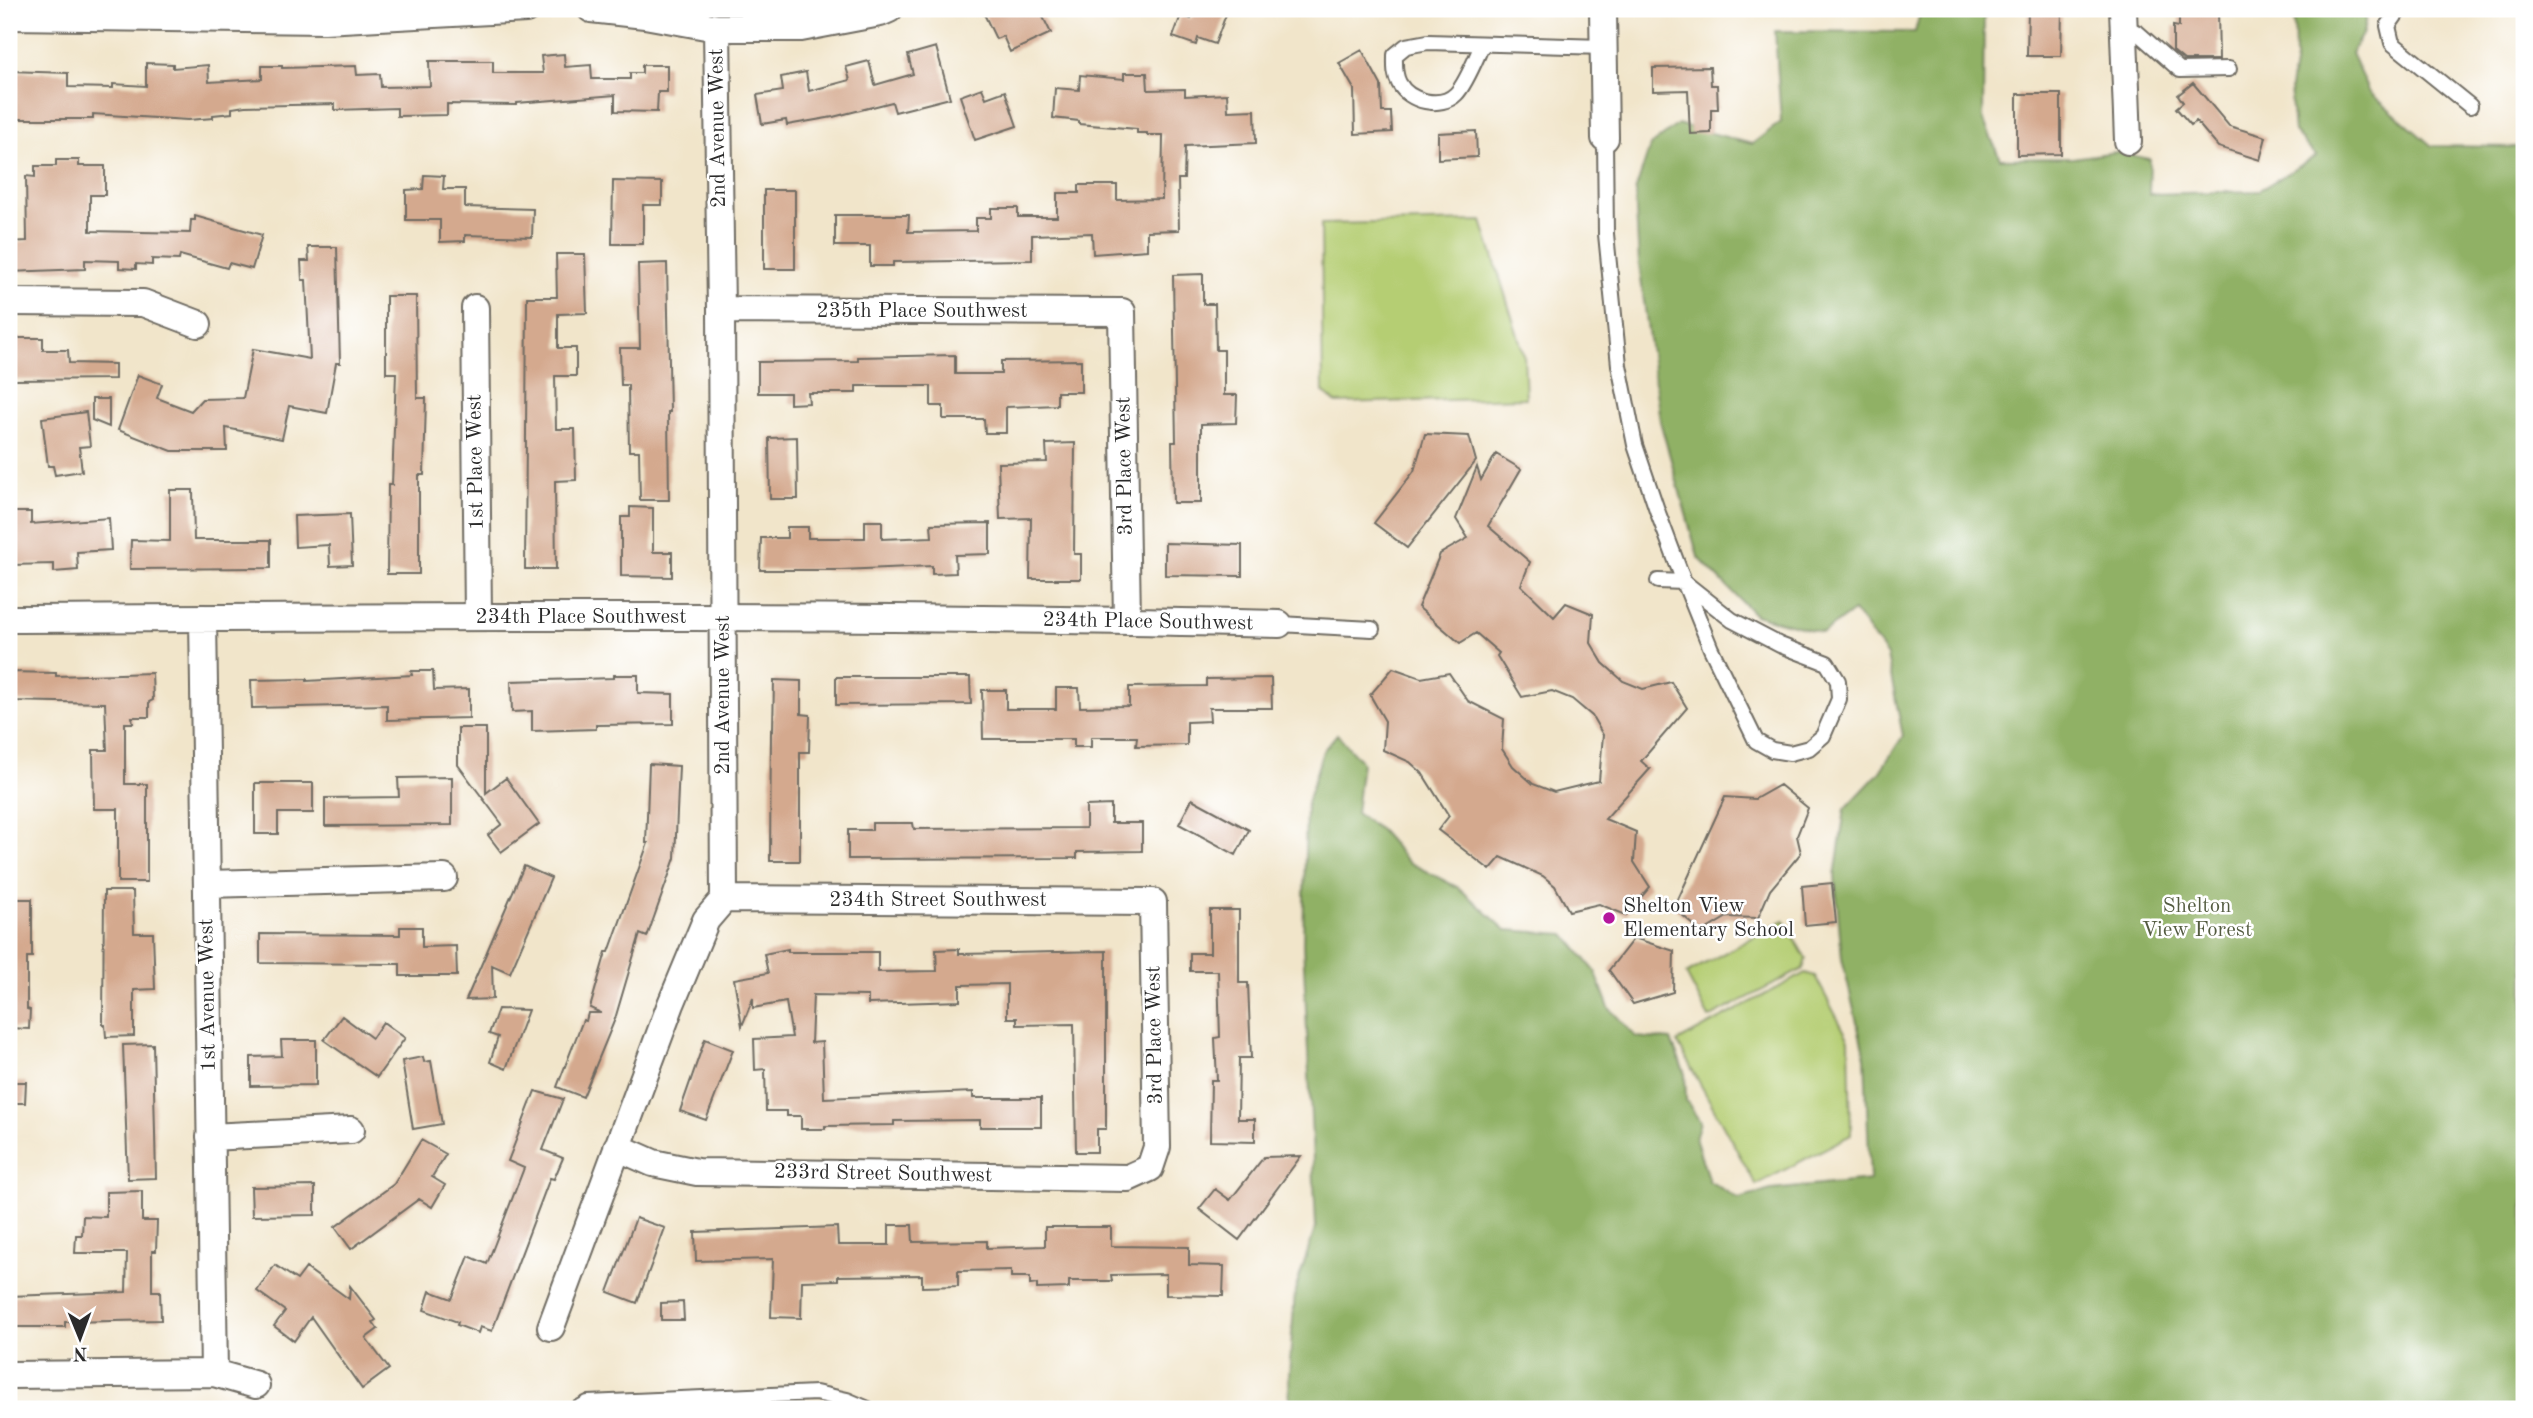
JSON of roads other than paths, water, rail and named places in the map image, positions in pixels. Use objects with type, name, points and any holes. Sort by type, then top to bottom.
[{"type":"street","points":[[9,16],[110,13],[324,20],[526,9]]},
{"type":"street","points":[[591,9],[645,15],[717,28],[801,28],[889,9]]},
{"type":"street","points":[[1603,9],[1605,138]]},
{"type":"street","points":[[2123,17],[2128,141]]},
{"type":"street","name":"2nd Avenue West","points":[[717,28],[724,899]]},
{"type":"street","points":[[9,302],[143,303],[198,324]]},
{"type":"street","name":"1st Place West","points":[[475,308],[478,617]]},
{"type":"street","name":"235th Place Southwest","points":[[721,310],[1122,312]]},
{"type":"street","name":"3rd Place West","points":[[1122,312],[1127,620]]},
{"type":"street","name":"234th Place Southwest","points":[[9,619],[478,617],[1127,620],[1279,624]]},
{"type":"street","name":"1st Avenue West","points":[[203,618],[214,1373]]},
{"type":"street","points":[[206,884],[444,878]]},
{"type":"street","points":[[551,1327],[671,1004],[706,920],[724,899]]},
{"type":"street","name":"234th Street Southwest","points":[[724,899],[1153,902]]},
{"type":"street","name":"3rd Place West","points":[[1150,1168],[1157,1147],[1153,902]]},
{"type":"street","points":[[210,1137],[351,1130]]},
{"type":"street","name":"233rd Street Southwest","points":[[617,1147],[653,1163],[697,1172],[1128,1178],[1150,1168]]},
{"type":"street","points":[[9,1375],[214,1373],[256,1385]]},
{"type":"lane","points":[[2400,9],[2388,26],[2392,43],[2470,106]]},
{"type":"lane","points":[[2123,17],[2180,70],[2229,69]]},
{"type":"lane","points":[[1482,45],[1458,93],[1444,102],[1430,103],[1400,85],[1395,72],[1395,55],[1406,46],[1428,42],[1604,47]]},
{"type":"lane","points":[[1605,138],[1606,234],[1619,365],[1635,446],[1684,582],[1712,649],[1756,741],[1772,750],[1790,753],[1808,748],[1823,736],[1839,699],[1838,681],[1827,663],[1780,645],[1732,621],[1684,582],[1658,580]]},
{"type":"lane","points":[[1279,624],[1372,629]]},
{"type":"lane","points":[[577,1409],[588,1402],[816,1393],[848,1400],[868,1409]]},
{"type":"place","name":"Shelton View Elementary School","points":[[1609,918]]},
{"type":"park label","name":"Shelton View Forest","points":[[2197,918]]}]
